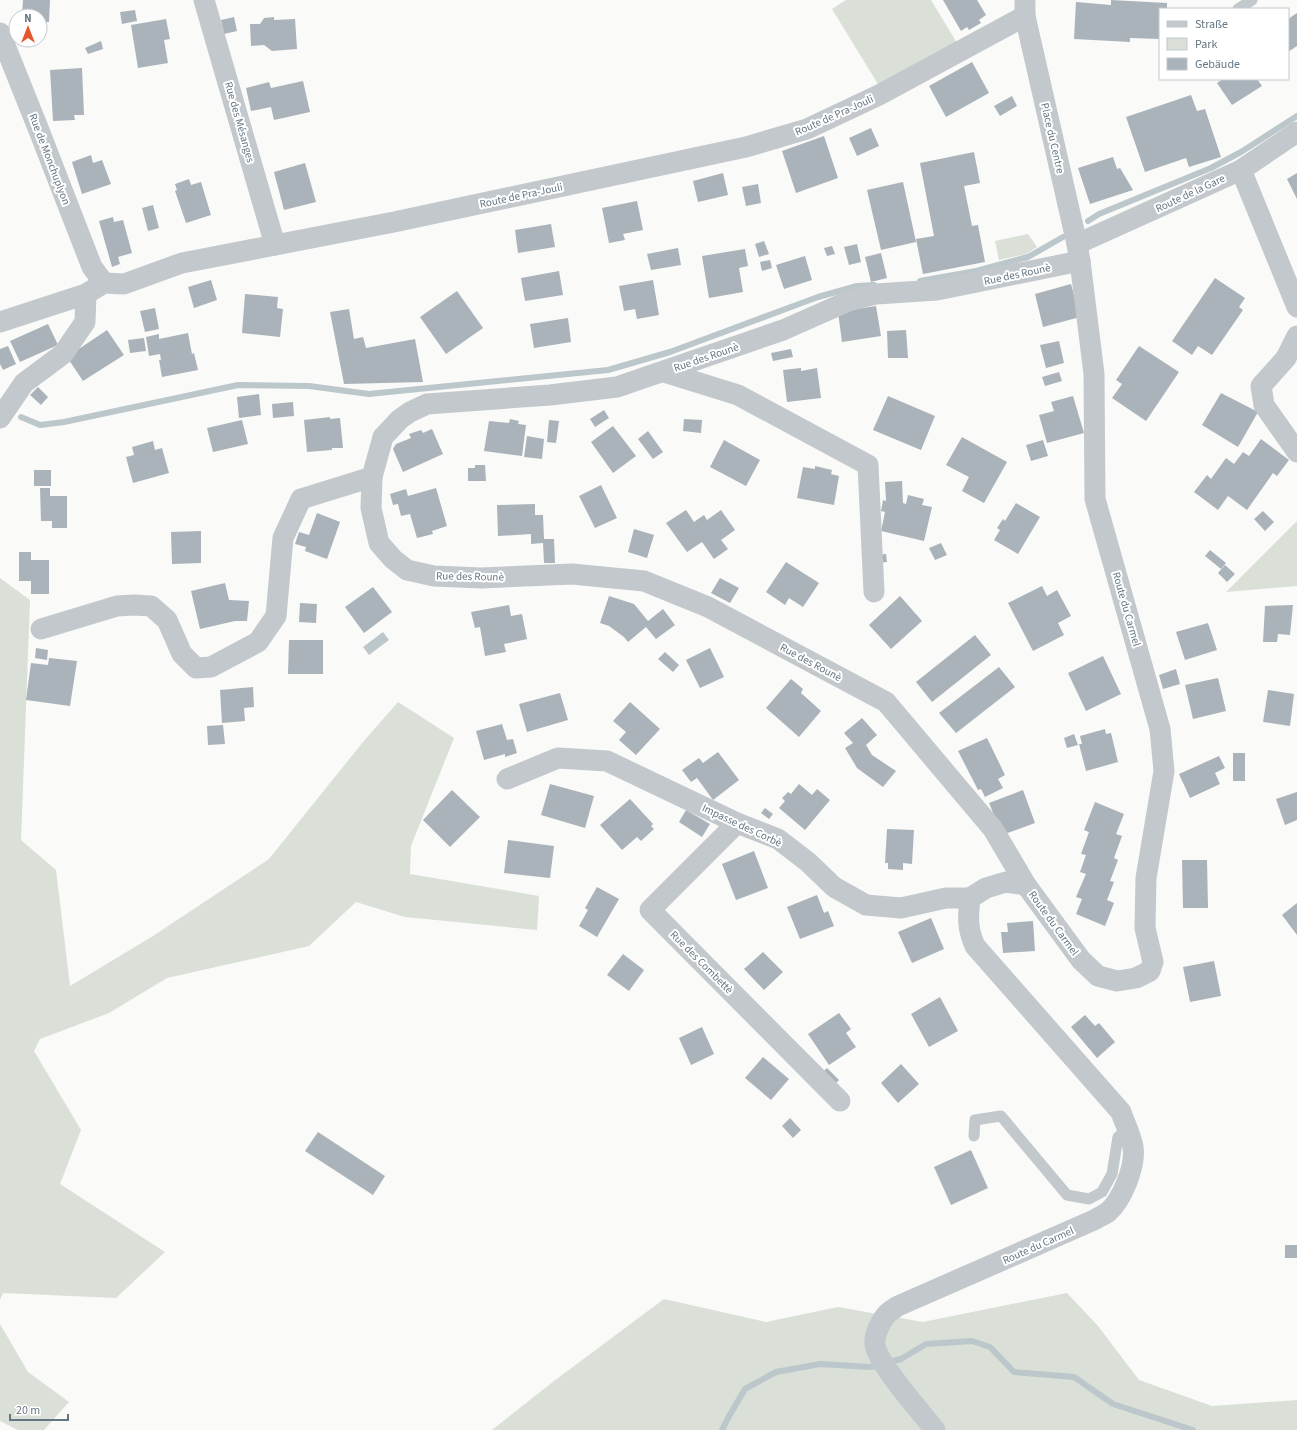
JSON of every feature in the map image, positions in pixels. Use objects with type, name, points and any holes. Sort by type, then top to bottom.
[{"type":"street","name":"Rue des Mésanges","points":[[204,0],[275,245]]},
{"type":"street","name":"Route de Pra-Jouli","points":[[104,283],[124,284],[182,263],[394,222],[746,148],[807,129],[872,98],[1025,8]]},
{"type":"street","name":"Place du Centre","points":[[1025,8],[1079,253]]},
{"type":"street","name":"Rue de Monchuplyon","points":[[0,33],[92,267],[104,283]]},
{"type":"street","name":"Route de la Gare","points":[[1079,253],[1241,170],[1297,132]]},
{"type":"street","points":[[1241,170],[1297,307]]},
{"type":"street","name":"Rue des Rounè","points":[[1026,885],[993,829],[886,702],[708,607],[644,582],[572,574],[481,578],[434,576],[408,570],[393,559],[379,543],[371,508],[372,477],[383,437],[400,419],[410,412],[427,404],[550,396],[617,387],[783,330],[851,300],[876,294],[937,290],[1079,253]]},
{"type":"street","name":"Route du Carmel","points":[[935,1430],[895,1380],[876,1353],[874,1342],[878,1329],[887,1314],[898,1306],[1094,1220],[1108,1211],[1124,1192],[1131,1166],[1133,1148],[1128,1129],[1121,1112],[975,946],[969,932],[968,914],[970,898],[986,888],[1006,882],[1026,885],[1081,960],[1098,976],[1117,981],[1136,978],[1150,971],[1153,962],[1145,928],[1146,878],[1164,771],[1162,743],[1160,729],[1095,499],[1094,374],[1079,253]]},
{"type":"street","points":[[0,322],[86,294],[104,283]]},
{"type":"street","points":[[0,418],[24,383],[63,354],[85,322],[86,294]]},
{"type":"street","points":[[1297,336],[1286,358],[1261,386],[1264,405],[1297,452]]},
{"type":"street","points":[[664,372],[738,396],[868,464],[874,592]]},
{"type":"street","points":[[41,629],[117,606],[152,606],[166,620],[182,654],[196,668],[211,667],[258,642],[276,616],[283,538],[301,499],[372,477]]},
{"type":"street","name":"Impasse des Corbè","points":[[507,779],[558,758],[607,761],[737,823],[778,839],[808,862],[834,887],[866,905],[901,908],[946,898],[970,898]]},
{"type":"street","name":"Rue des Combettè","points":[[737,823],[650,910],[840,1101]]},
{"type":"lane","points":[[1240,8],[1252,0]]},
{"type":"lane","points":[[974,1136],[975,1120],[1001,1116],[1067,1195],[1089,1199],[1102,1192],[1112,1174],[1118,1137],[1128,1129]]},
{"type":"green space","points":[[846,0],[931,0],[957,43],[881,89],[832,9]]},
{"type":"green space","points":[[1028,234],[1037,247],[1026,254],[999,260],[995,241]]},
{"type":"green space","points":[[1297,521],[1297,586],[1226,592]]},
{"type":"green space","points":[[0,578],[30,600],[21,840],[56,870],[70,986],[153,936],[269,859],[363,742],[398,702],[454,738],[411,846],[410,874],[539,896],[537,930],[405,917],[356,902],[309,946],[167,978],[109,1013],[40,1039],[34,1051],[81,1130],[60,1184],[165,1252],[116,1298],[3,1293],[0,1300]]},
{"type":"green space","points":[[1067,1293],[1098,1326],[1139,1380],[1212,1406],[1297,1400],[1297,1430],[492,1430],[554,1381],[664,1299],[766,1322],[838,1307],[923,1322]]},
{"type":"green space","points":[[0,1324],[28,1372],[69,1402],[44,1430],[18,1430],[0,1421]]},
{"type":"shaded area","points":[[383,632],[389,640],[369,655],[363,647]]},
{"type":"building","points":[[23,0],[50,0],[49,22],[48,8],[22,8]]},
{"type":"building","points":[[943,0],[977,0],[986,15],[979,20],[981,23],[969,30],[967,27],[961,31]]},
{"type":"building","points":[[1111,0],[1167,3],[1167,8],[1159,8],[1159,39],[1130,38],[1130,42],[1074,39],[1076,2],[1111,5]]},
{"type":"building","points":[[135,10],[137,21],[122,24],[120,12]]},
{"type":"building","points":[[1297,13],[1297,46],[1289,51],[1289,18]]},
{"type":"building","points":[[234,17],[237,31],[224,34],[221,20]]},
{"type":"building","points":[[274,17],[274,20],[295,19],[297,49],[272,51],[264,45],[251,46],[250,24],[260,24],[264,18]]},
{"type":"building","points":[[166,19],[170,39],[164,40],[168,63],[138,68],[131,25]]},
{"type":"building","points":[[101,41],[103,49],[88,54],[85,48]]},
{"type":"building","points":[[972,62],[989,93],[946,117],[929,86]]},
{"type":"building","points":[[82,68],[84,115],[74,115],[75,120],[53,121],[50,70]]},
{"type":"building","points":[[1222,80],[1258,80],[1262,86],[1232,105],[1217,83]]},
{"type":"building","points":[[303,81],[310,112],[274,120],[271,107],[251,111],[246,88],[269,82],[271,88]]},
{"type":"building","points":[[1191,95],[1197,111],[1205,109],[1221,157],[1189,167],[1186,158],[1145,172],[1126,117]]},
{"type":"building","points":[[1012,96],[1017,106],[1000,116],[994,106]]},
{"type":"building","points":[[871,128],[879,146],[857,156],[849,138]]},
{"type":"building","points":[[824,136],[838,178],[796,193],[782,151]]},
{"type":"building","points":[[974,152],[980,183],[964,186],[972,226],[978,225],[985,262],[923,274],[916,239],[934,236],[920,163]]},
{"type":"building","points":[[91,155],[93,163],[102,160],[111,184],[82,194],[72,162]]},
{"type":"building","points":[[1113,157],[1117,169],[1120,168],[1133,190],[1090,204],[1078,168]]},
{"type":"building","points":[[305,163],[316,202],[284,210],[274,172]]},
{"type":"building","points":[[723,173],[728,195],[698,202],[693,181]]},
{"type":"building","points":[[1297,173],[1297,199],[1287,179]]},
{"type":"building","points":[[189,179],[191,185],[201,182],[211,215],[186,223],[175,191],[177,190],[175,184]]},
{"type":"building","points":[[903,182],[916,242],[881,250],[867,190]]},
{"type":"building","points":[[758,184],[761,203],[746,206],[742,187]]},
{"type":"building","points":[[637,201],[643,230],[623,234],[625,240],[609,243],[602,208]]},
{"type":"building","points":[[153,205],[159,228],[148,231],[142,208]]},
{"type":"building","points":[[113,217],[114,222],[123,220],[132,253],[118,257],[120,264],[112,267],[99,221]]},
{"type":"building","points":[[551,224],[555,247],[518,253],[515,230]]},
{"type":"building","points":[[764,241],[769,254],[759,257],[755,244]]},
{"type":"building","points":[[857,244],[861,262],[849,265],[844,247]]},
{"type":"building","points":[[832,246],[835,254],[827,256],[824,248]]},
{"type":"building","points":[[678,248],[681,265],[651,270],[647,254]]},
{"type":"building","points":[[745,249],[748,266],[739,268],[743,292],[709,298],[702,256]]},
{"type":"building","points":[[881,253],[887,278],[871,282],[865,257]]},
{"type":"building","points":[[805,256],[812,280],[784,289],[776,265]]},
{"type":"building","points":[[770,260],[772,268],[762,271],[760,262]]},
{"type":"building","points":[[559,271],[563,295],[525,301],[521,278]]},
{"type":"building","points":[[1215,278],[1245,298],[1239,307],[1243,310],[1212,355],[1198,346],[1192,355],[1172,341]]},
{"type":"building","points":[[211,280],[217,300],[194,308],[188,287]]},
{"type":"building","points":[[653,280],[659,315],[637,319],[635,309],[624,311],[619,286]]},
{"type":"building","points":[[1071,284],[1080,317],[1043,327],[1035,294]]},
{"type":"building","points":[[457,291],[483,328],[446,354],[420,317]]},
{"type":"building","points":[[245,294],[278,297],[277,308],[283,309],[280,337],[242,333]]},
{"type":"building","points":[[876,306],[881,336],[842,342],[838,312]]},
{"type":"building","points":[[155,308],[159,329],[145,332],[140,311]]},
{"type":"building","points":[[349,309],[354,339],[363,337],[366,348],[415,339],[423,382],[344,384],[330,312]]},
{"type":"building","points":[[568,318],[571,342],[534,348],[530,324]]},
{"type":"building","points":[[48,324],[58,345],[20,362],[10,341]]},
{"type":"building","points":[[107,330],[124,355],[83,381],[67,357]]},
{"type":"building","points":[[906,330],[908,358],[888,358],[887,331]]},
{"type":"building","points":[[188,333],[192,354],[194,353],[198,370],[162,377],[159,360],[161,360],[160,354],[149,356],[146,337],[159,334],[159,339]]},
{"type":"building","points":[[144,338],[146,351],[130,353],[128,340]]},
{"type":"building","points":[[1059,341],[1064,363],[1046,368],[1040,345]]},
{"type":"building","points":[[8,346],[16,364],[3,370],[0,364],[0,349]]},
{"type":"building","points":[[1139,346],[1179,372],[1146,421],[1112,398],[1122,384],[1116,380]]},
{"type":"building","points":[[791,349],[793,357],[773,361],[771,353]]},
{"type":"building","points":[[801,368],[801,371],[817,368],[821,398],[787,402],[783,370]]},
{"type":"building","points":[[1059,372],[1062,381],[1045,386],[1042,377]]},
{"type":"building","points":[[38,387],[48,397],[41,405],[30,395]]},
{"type":"building","points":[[1221,393],[1258,412],[1238,447],[1202,425]]},
{"type":"building","points":[[259,394],[261,415],[239,418],[237,397]]},
{"type":"building","points":[[888,396],[935,416],[921,450],[873,430]]},
{"type":"building","points":[[1073,396],[1084,433],[1047,443],[1039,415],[1054,411],[1051,402]]},
{"type":"building","points":[[293,402],[294,416],[273,418],[272,404]]},
{"type":"building","points":[[604,410],[609,418],[595,427],[590,419]]},
{"type":"building","points":[[330,417],[330,419],[340,418],[343,448],[332,448],[332,450],[307,452],[304,420]]},
{"type":"building","points":[[510,419],[519,421],[518,424],[526,425],[522,456],[484,451],[489,421],[509,423]]},
{"type":"building","points":[[684,419],[702,420],[701,433],[683,431]]},
{"type":"building","points":[[242,420],[248,444],[213,452],[207,428]]},
{"type":"building","points":[[549,420],[559,421],[556,443],[547,442]]},
{"type":"building","points":[[613,426],[636,456],[613,473],[591,442]]},
{"type":"building","points":[[432,429],[443,454],[403,472],[393,449],[396,444],[411,438],[409,434],[421,430],[423,433]]},
{"type":"building","points":[[648,431],[663,452],[653,459],[638,439]]},
{"type":"building","points":[[527,436],[544,439],[542,459],[524,457]]},
{"type":"building","points":[[962,437],[1007,462],[984,503],[962,491],[969,477],[946,465]]},
{"type":"building","points":[[1261,439],[1289,460],[1277,476],[1273,473],[1247,510],[1228,496],[1218,510],[1194,492],[1207,475],[1211,479],[1226,458],[1234,464],[1243,452],[1249,456]]},
{"type":"building","points":[[724,440],[760,460],[746,486],[710,467]]},
{"type":"building","points":[[1043,440],[1048,456],[1031,461],[1026,445]]},
{"type":"building","points":[[153,441],[155,450],[162,448],[169,473],[133,483],[126,457],[134,455],[132,447]]},
{"type":"building","points":[[475,465],[485,465],[486,481],[468,481],[468,468],[475,468]]},
{"type":"building","points":[[815,466],[832,470],[831,474],[839,476],[834,505],[797,498],[803,467],[815,469]]},
{"type":"building","points":[[34,470],[51,470],[51,486],[34,486]]},
{"type":"building","points":[[902,481],[903,503],[906,504],[908,495],[924,499],[922,505],[932,507],[924,541],[881,531],[885,512],[881,511],[883,500],[886,501],[885,482]]},
{"type":"building","points":[[601,485],[617,518],[595,528],[579,496]]},
{"type":"building","points":[[40,488],[50,488],[50,496],[67,496],[67,528],[52,528],[52,521],[41,521]]},
{"type":"building","points":[[436,488],[447,526],[432,531],[433,534],[417,538],[410,514],[401,516],[398,504],[393,505],[390,494],[406,489],[408,496]]},
{"type":"building","points":[[1016,503],[1040,517],[1018,554],[994,540],[1000,530],[997,528],[1003,519],[1005,521]]},
{"type":"building","points":[[535,504],[535,515],[543,515],[544,539],[554,539],[555,563],[544,563],[543,543],[531,544],[531,534],[498,536],[497,505]]},
{"type":"building","points":[[686,510],[694,522],[704,515],[707,520],[721,510],[735,530],[721,540],[728,549],[714,559],[702,542],[687,552],[666,523]]},
{"type":"building","points":[[1263,511],[1274,522],[1265,531],[1254,519]]},
{"type":"building","points":[[317,513],[340,522],[327,559],[305,551],[306,547],[295,544],[299,532],[309,535]]},
{"type":"building","points":[[634,529],[654,535],[647,558],[628,552]]},
{"type":"building","points":[[201,531],[201,563],[172,564],[171,532]]},
{"type":"building","points":[[941,543],[947,555],[935,560],[929,548]]},
{"type":"building","points":[[1210,550],[1226,563],[1221,569],[1205,556]]},
{"type":"building","points":[[19,552],[31,552],[31,560],[49,560],[49,594],[31,594],[31,581],[19,581]]},
{"type":"building","points":[[886,554],[887,562],[877,563],[875,555]]},
{"type":"building","points":[[786,562],[819,583],[803,607],[789,598],[785,605],[766,592]]},
{"type":"building","points":[[1225,565],[1235,574],[1227,582],[1218,573]]},
{"type":"building","points":[[720,578],[739,588],[730,603],[711,593]]},
{"type":"building","points":[[225,583],[229,600],[249,601],[247,621],[235,621],[200,629],[191,591]]},
{"type":"building","points":[[1042,586],[1047,596],[1057,590],[1071,616],[1058,623],[1064,635],[1033,651],[1008,603]]},
{"type":"building","points":[[373,587],[392,612],[364,633],[345,607]]},
{"type":"building","points":[[609,596],[634,604],[648,621],[663,609],[675,625],[656,639],[646,627],[628,642],[624,637],[609,626],[600,623]]},
{"type":"building","points":[[900,596],[922,621],[891,649],[869,625]]},
{"type":"building","points":[[300,603],[317,604],[316,623],[299,622]]},
{"type":"building","points":[[509,605],[511,616],[522,614],[527,639],[504,644],[506,652],[485,656],[480,627],[475,628],[471,612]]},
{"type":"building","points":[[1293,605],[1290,635],[1278,634],[1277,642],[1263,642],[1265,606]]},
{"type":"building","points":[[1208,623],[1217,650],[1185,660],[1176,632]]},
{"type":"building","points":[[975,635],[991,655],[932,702],[916,682]]},
{"type":"building","points":[[289,640],[323,640],[323,674],[288,674]]},
{"type":"building","points":[[36,648],[48,650],[47,660],[35,658]]},
{"type":"building","points":[[710,648],[724,677],[700,688],[686,660]]},
{"type":"building","points":[[665,652],[679,665],[673,672],[658,659]]},
{"type":"building","points":[[1103,656],[1121,694],[1086,711],[1068,673]]},
{"type":"building","points":[[49,658],[77,661],[70,706],[26,700],[31,663],[48,665]]},
{"type":"building","points":[[999,667],[1015,687],[956,733],[939,713]]},
{"type":"building","points":[[1176,669],[1180,684],[1163,689],[1159,675]]},
{"type":"building","points":[[1218,678],[1226,711],[1193,719],[1185,685]]},
{"type":"building","points":[[791,679],[803,689],[801,693],[821,711],[799,737],[766,708]]},
{"type":"building","points":[[253,687],[254,707],[244,708],[245,721],[222,723],[220,690]]},
{"type":"building","points":[[1268,690],[1294,694],[1290,726],[1263,722]]},
{"type":"building","points":[[560,693],[568,720],[527,732],[519,704]]},
{"type":"building","points":[[630,702],[660,729],[636,755],[619,740],[626,732],[613,721]]},
{"type":"building","points":[[862,718],[877,735],[866,745],[872,755],[896,771],[883,787],[857,768],[845,748],[853,743],[844,733]]},
{"type":"building","points":[[502,724],[507,740],[513,739],[517,753],[505,757],[505,754],[484,760],[476,731]]},
{"type":"building","points":[[223,725],[225,744],[208,745],[207,726]]},
{"type":"building","points":[[1105,729],[1106,734],[1111,733],[1118,762],[1086,771],[1079,744],[1082,744],[1080,736]]},
{"type":"building","points":[[1074,734],[1078,745],[1067,748],[1064,738]]},
{"type":"building","points":[[987,738],[1005,775],[998,779],[1003,788],[985,797],[981,789],[978,790],[958,751]]},
{"type":"building","points":[[718,752],[739,780],[713,800],[697,778],[691,782],[682,770],[699,758],[703,763]]},
{"type":"building","points":[[1233,753],[1245,753],[1245,781],[1233,781]]},
{"type":"building","points":[[1219,756],[1225,768],[1215,773],[1220,784],[1190,798],[1179,774]]},
{"type":"building","points":[[550,784],[594,796],[585,828],[541,815]]},
{"type":"building","points":[[799,784],[812,795],[817,789],[830,800],[805,830],[779,808],[785,801],[782,798],[788,792],[791,794]]},
{"type":"building","points":[[452,790],[480,817],[450,847],[423,820]]},
{"type":"building","points":[[1023,790],[1035,823],[1002,835],[989,803]]},
{"type":"building","points":[[1297,792],[1297,820],[1285,825],[1276,799]]},
{"type":"building","points":[[630,799],[653,824],[651,826],[654,829],[641,841],[637,837],[622,850],[600,825]]},
{"type":"building","points":[[1095,802],[1124,814],[1116,834],[1122,836],[1114,858],[1118,860],[1110,881],[1114,882],[1107,900],[1114,903],[1105,926],[1076,914],[1082,899],[1076,897],[1086,874],[1080,872],[1086,855],[1081,854],[1089,832],[1084,830]]},
{"type":"building","points":[[765,808],[773,814],[769,819],[761,813]]},
{"type":"building","points":[[686,810],[710,824],[702,837],[679,822]]},
{"type":"building","points":[[887,829],[914,830],[912,864],[903,863],[903,870],[888,869],[888,863],[885,863]]},
{"type":"building","points":[[508,840],[554,846],[550,878],[504,873]]},
{"type":"building","points":[[754,851],[768,888],[736,900],[722,864]]},
{"type":"building","points":[[1182,860],[1207,860],[1208,908],[1183,908]]},
{"type":"building","points":[[597,887],[619,899],[597,937],[579,926],[588,910],[585,908]]},
{"type":"building","points":[[817,895],[824,913],[828,911],[834,926],[800,939],[787,907]]},
{"type":"building","points":[[1297,903],[1297,935],[1282,915]]},
{"type":"building","points":[[931,918],[944,949],[912,963],[898,932]]},
{"type":"building","points":[[1033,921],[1035,951],[1003,953],[1001,932],[1008,932],[1007,923]]},
{"type":"building","points":[[763,952],[783,972],[764,990],[744,969]]},
{"type":"building","points":[[623,954],[644,970],[629,991],[607,975]]},
{"type":"building","points":[[1214,961],[1221,996],[1190,1002],[1183,967]]},
{"type":"building","points":[[940,997],[958,1031],[929,1047],[911,1014]]},
{"type":"building","points":[[839,1013],[851,1029],[846,1033],[856,1047],[829,1065],[808,1034]]},
{"type":"building","points":[[1085,1015],[1095,1026],[1099,1023],[1115,1042],[1097,1058],[1071,1027]]},
{"type":"building","points":[[702,1027],[714,1054],[691,1065],[679,1038]]},
{"type":"building","points":[[763,1057],[789,1079],[771,1100],[745,1078]]},
{"type":"building","points":[[901,1064],[919,1084],[898,1103],[881,1083]]},
{"type":"building","points":[[827,1068],[839,1080],[833,1086],[821,1074]]},
{"type":"building","points":[[790,1118],[801,1130],[793,1138],[782,1126]]},
{"type":"building","points":[[318,1132],[385,1176],[373,1195],[305,1151]]},
{"type":"building","points":[[971,1150],[988,1188],[951,1205],[934,1167]]},
{"type":"building","points":[[1285,1245],[1297,1245],[1297,1258],[1285,1258]]},
{"type":"waterway","points":[[1088,221],[1099,214],[1211,168],[1241,152],[1297,116]]},
{"type":"waterway","points":[[920,281],[976,271],[1028,257],[1063,237]]},
{"type":"waterway","points":[[21,417],[40,425],[64,422],[238,385],[309,386],[369,394],[608,370],[670,352],[818,297],[857,286],[874,285]]},
{"type":"waterway","points":[[722,1430],[745,1389],[776,1372],[820,1364],[871,1367],[901,1359],[926,1344],[972,1341],[990,1347],[1014,1372],[1074,1377],[1113,1404],[1193,1430]]}]
